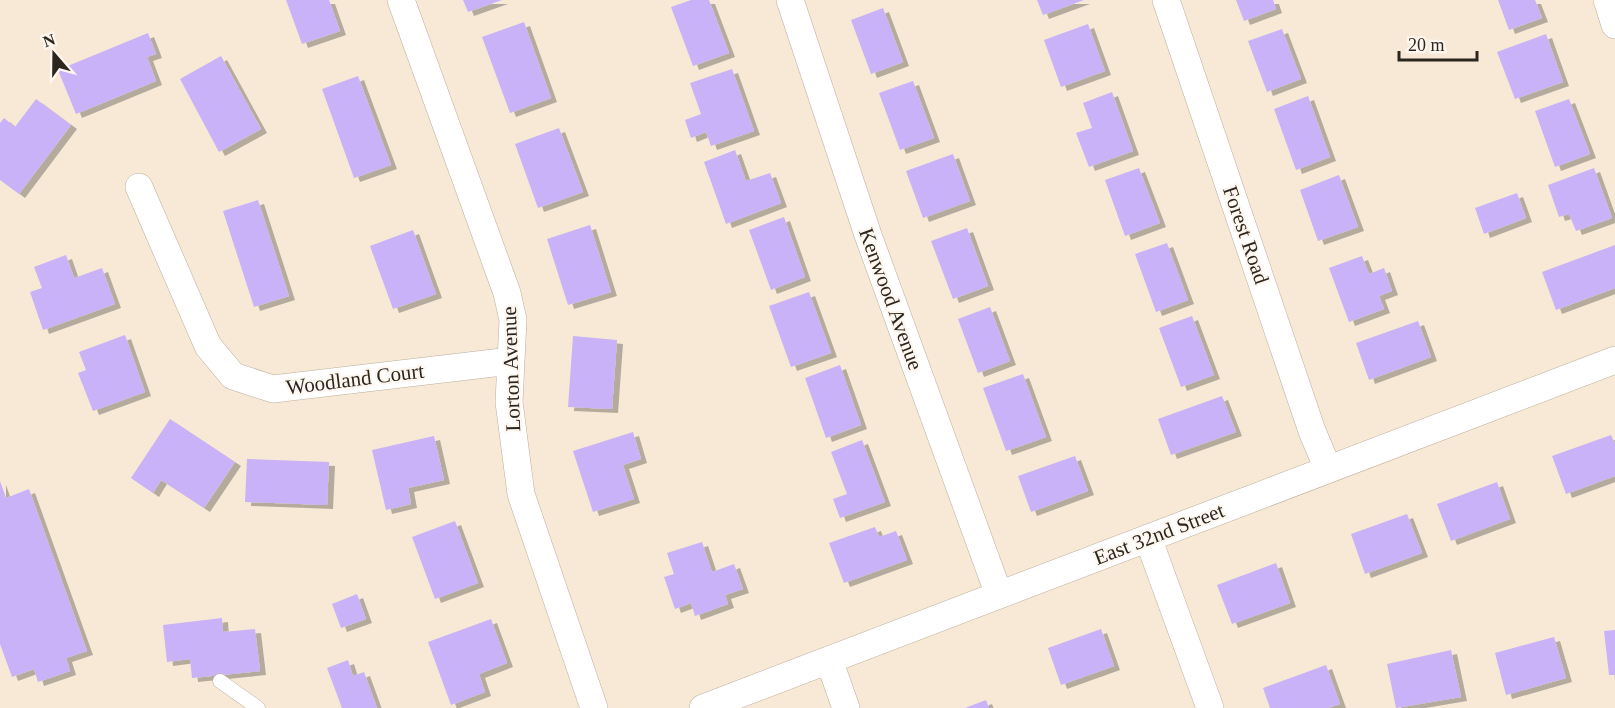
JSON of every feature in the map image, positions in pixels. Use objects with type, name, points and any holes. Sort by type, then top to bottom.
[{"type":"street","name":"Lorton Avenue","points":[[401,0],[507,293],[513,320],[509,402],[521,494],[594,708]]},
{"type":"street","name":"Kenwood Avenue","points":[[790,0],[868,235],[999,595]]},
{"type":"street","name":"Forest Road","points":[[1166,0],[1312,431],[1328,469]]},
{"type":"street","points":[[1607,0],[1615,25]]},
{"type":"street","name":"Woodland Court","points":[[139,187],[208,346],[233,376],[273,389],[511,361]]},
{"type":"street","name":"East 32nd Street","points":[[703,708],[1615,360]]},
{"type":"street","points":[[1148,538],[1210,708]]},
{"type":"street","points":[[829,660],[846,708]]},
{"type":"lane","points":[[220,681],[258,708]]},
{"type":"building","points":[[286,0],[329,0],[340,31],[302,44]]},
{"type":"building","points":[[463,0],[502,0],[468,12]]},
{"type":"building","points":[[691,0],[709,0],[729,53],[693,66],[671,7]]},
{"type":"building","points":[[1037,0],[1084,0],[1043,15]]},
{"type":"building","points":[[1236,0],[1273,0],[1276,9],[1244,21]]},
{"type":"building","points":[[1498,0],[1535,0],[1542,18],[1509,30]]},
{"type":"building","points":[[883,8],[903,62],[871,74],[851,20]]},
{"type":"building","points":[[524,22],[551,98],[510,113],[482,37]]},
{"type":"building","points":[[1088,24],[1105,71],[1061,87],[1044,40]]},
{"type":"building","points":[[1282,29],[1301,79],[1267,92],[1248,41]]},
{"type":"building","points":[[148,33],[156,54],[147,57],[156,81],[76,114],[58,70]]},
{"type":"building","points":[[1546,34],[1563,82],[1515,99],[1497,52]]},
{"type":"building","points":[[221,56],[261,129],[219,152],[180,79]]},
{"type":"building","points":[[732,69],[754,131],[711,146],[706,132],[691,138],[685,120],[701,114],[690,83]]},
{"type":"building","points":[[358,76],[391,165],[354,178],[322,89]]},
{"type":"building","points":[[913,81],[934,138],[900,150],[879,93]]},
{"type":"building","points":[[1112,92],[1133,151],[1089,167],[1076,133],[1092,128],[1083,103]]},
{"type":"building","points":[[1308,96],[1330,157],[1296,170],[1274,109]]},
{"type":"building","points":[[36,99],[71,125],[19,194],[0,180],[0,123],[4,118],[15,127]]},
{"type":"building","points":[[1569,99],[1590,154],[1555,167],[1535,111]]},
{"type":"building","points":[[559,128],[583,192],[538,208],[515,144]]},
{"type":"building","points":[[735,150],[746,181],[770,173],[781,203],[726,224],[704,162]]},
{"type":"building","points":[[953,154],[970,201],[923,218],[906,171]]},
{"type":"building","points":[[1139,168],[1160,223],[1125,236],[1105,180]]},
{"type":"building","points":[[1594,168],[1612,218],[1576,231],[1569,214],[1559,217],[1548,185]]},
{"type":"building","points":[[1339,175],[1358,227],[1318,241],[1300,190]]},
{"type":"building","points":[[1517,193],[1526,218],[1484,234],[1475,208]]},
{"type":"building","points":[[258,200],[289,296],[254,307],[223,211]]},
{"type":"building","points":[[784,217],[805,277],[771,290],[749,230]]},
{"type":"building","points":[[590,225],[611,292],[568,305],[547,239]]},
{"type":"building","points":[[967,228],[988,286],[953,299],[931,241]]},
{"type":"building","points":[[413,230],[436,294],[393,309],[370,246]]},
{"type":"building","points":[[1167,243],[1188,300],[1156,312],[1135,254]]},
{"type":"building","points":[[1615,245],[1615,288],[1556,310],[1542,272]]},
{"type":"building","points":[[66,255],[74,278],[102,268],[115,304],[43,330],[30,292],[42,288],[34,267]]},
{"type":"building","points":[[1362,256],[1369,274],[1384,268],[1392,291],[1379,296],[1384,309],[1349,322],[1329,268]]},
{"type":"building","points":[[809,292],[831,353],[791,367],[769,306]]},
{"type":"building","points":[[990,307],[1010,361],[978,373],[958,319]]},
{"type":"building","points":[[1192,316],[1214,375],[1181,387],[1159,328]]},
{"type":"building","points":[[1418,321],[1431,357],[1369,380],[1356,343]]},
{"type":"building","points":[[125,335],[145,392],[93,411],[78,373],[86,370],[79,352]]},
{"type":"building","points":[[573,336],[617,340],[612,409],[568,407]]},
{"type":"building","points":[[840,365],[861,425],[826,438],[805,378]]},
{"type":"building","points":[[1023,374],[1046,437],[1006,451],[983,388]]},
{"type":"building","points":[[1222,396],[1236,432],[1171,455],[1158,419]]},
{"type":"building","points":[[170,419],[235,462],[204,508],[161,480],[153,493],[131,478]]},
{"type":"building","points":[[633,432],[641,459],[623,465],[634,499],[593,512],[573,451]]},
{"type":"building","points":[[1611,435],[1615,444],[1615,476],[1566,494],[1552,456]]},
{"type":"building","points":[[434,436],[444,480],[408,488],[411,504],[386,510],[372,450]]},
{"type":"building","points":[[862,440],[885,502],[840,518],[833,499],[847,494],[831,452]]},
{"type":"building","points":[[1075,456],[1088,491],[1031,512],[1018,476]]},
{"type":"building","points":[[247,459],[329,462],[327,505],[245,502]]},
{"type":"building","points":[[0,481],[6,498],[29,489],[87,651],[66,658],[70,671],[38,682],[34,669],[12,677],[0,644]]},
{"type":"building","points":[[1497,482],[1510,519],[1451,541],[1437,504]]},
{"type":"building","points":[[1407,514],[1422,553],[1365,574],[1351,534]]},
{"type":"building","points":[[455,521],[478,583],[435,599],[412,537]]},
{"type":"building","points":[[875,527],[879,537],[896,531],[907,560],[844,583],[829,543]]},
{"type":"building","points":[[702,542],[712,572],[734,564],[743,589],[725,595],[728,604],[695,616],[691,603],[675,609],[664,577],[674,574],[667,553]]},
{"type":"building","points":[[1276,563],[1290,603],[1232,624],[1217,585]]},
{"type":"building","points":[[357,594],[366,619],[341,628],[332,604]]},
{"type":"building","points":[[222,618],[223,632],[255,629],[260,671],[192,678],[190,659],[167,662],[163,625]]},
{"type":"building","points":[[491,619],[507,663],[479,674],[485,692],[451,705],[428,642]]},
{"type":"building","points":[[1101,629],[1114,666],[1061,685],[1048,648]]},
{"type":"building","points":[[1615,630],[1615,675],[1609,675],[1604,631]]},
{"type":"building","points":[[1554,637],[1566,678],[1506,695],[1495,653]]},
{"type":"building","points":[[1451,650],[1461,697],[1396,708],[1387,664]]},
{"type":"building","points":[[348,660],[353,676],[364,672],[377,708],[342,708],[327,668]]},
{"type":"building","points":[[1326,665],[1340,704],[1328,708],[1270,708],[1263,688]]},
{"type":"building","points":[[986,700],[989,708],[965,708]]}]
